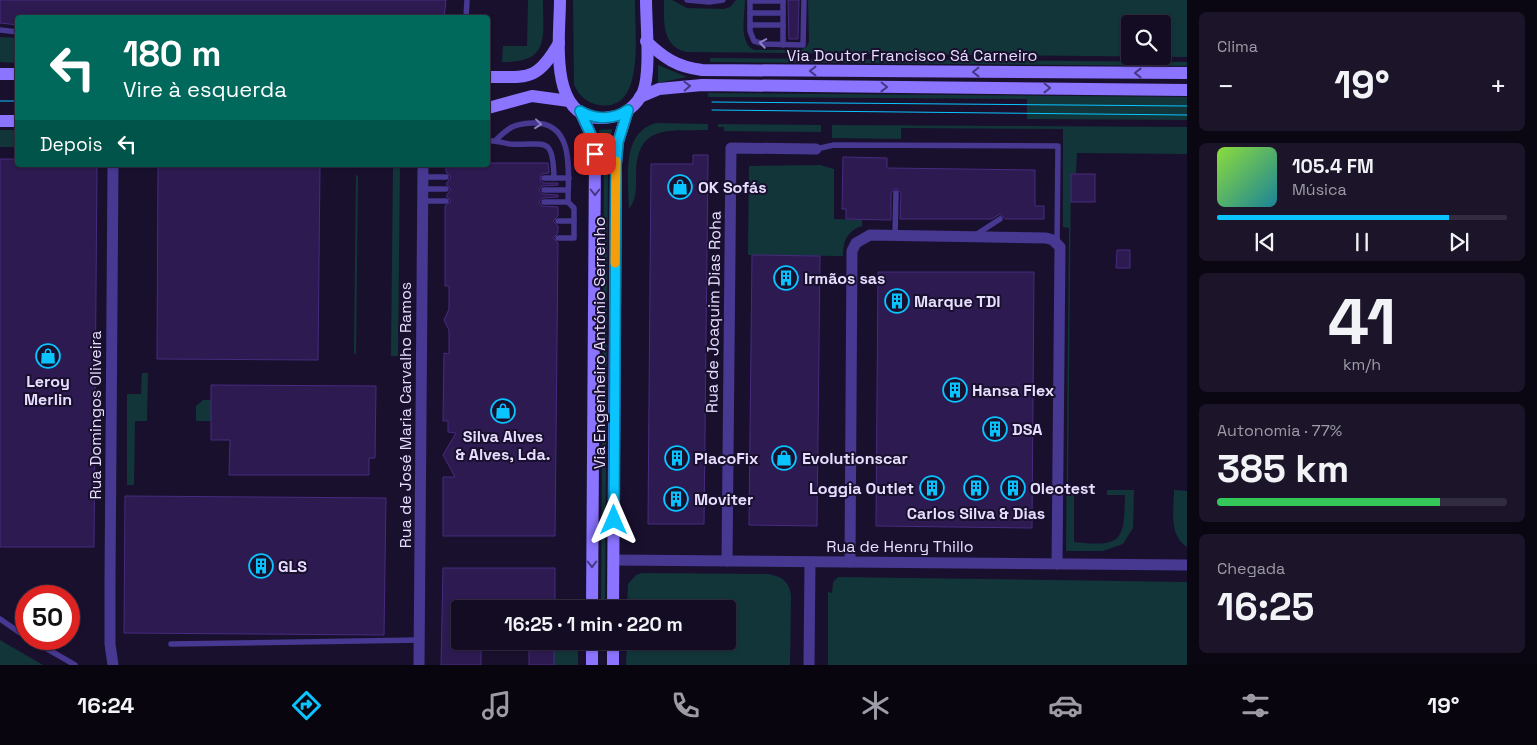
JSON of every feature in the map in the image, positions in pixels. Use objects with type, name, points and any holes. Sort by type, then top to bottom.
[{"type":"main road","points":[[560,0],[560,82],[569,100],[580,111],[602,118],[613,117],[628,110],[640,97],[645,85],[646,0]]},
{"type":"main road","name":"Via Doutor Francisco Sá Carneiro","points":[[646,40],[666,60],[678,66],[702,70],[1187,73]]},
{"type":"main road","points":[[490,77],[519,77],[534,74],[546,64],[560,41]]},
{"type":"main road","points":[[0,74],[15,74]]},
{"type":"main road","name":"Via Doutor Francisco Sá Carneiro","points":[[640,97],[659,89],[702,85],[1187,90]]},
{"type":"main road","points":[[490,107],[532,96],[569,100]]},
{"type":"main road","name":"Via Engenheiro António Serrenho","points":[[613,600],[616,164],[618,142],[628,110]]},
{"type":"main road","name":"Via Engenheiro António Serrenho","points":[[580,111],[591,135],[595,164],[592,600]]},
{"type":"main road","points":[[0,121],[15,121]]},
{"type":"main road","points":[[592,650],[592,665]]},
{"type":"main road","points":[[613,650],[613,665]]},
{"type":"street","name":"Rua de Joaquim Dias Roha","points":[[727,561],[731,148],[816,149]]},
{"type":"street","name":"Rua Domingos Oliveira","points":[[110,664],[113,167]]},
{"type":"street","name":"Rua de José Maria Carvalho Ramos","points":[[419,665],[423,167]]},
{"type":"street","points":[[850,562],[852,251],[856,243],[870,235],[1046,238],[1058,244],[1061,250],[1057,564]]},
{"type":"street","name":"Rua de Henry Thillo","points":[[614,560],[1187,565]]},
{"type":"street","points":[[809,665],[810,562]]},
{"type":"lane","points":[[466,15],[467,0]]},
{"type":"lane","points":[[688,0],[723,0]]},
{"type":"lane","points":[[783,45],[783,1],[750,1],[751,38],[754,41],[783,45],[803,45],[804,0]]},
{"type":"lane","points":[[750,13],[783,13]]},
{"type":"lane","points":[[750,25],[783,25]]},
{"type":"lane","points":[[0,30],[15,32]]},
{"type":"lane","points":[[496,140],[509,127],[535,123],[548,126],[561,136],[567,147],[568,202]]},
{"type":"lane","points":[[490,141],[496,140],[509,144],[539,143],[546,146],[553,157],[554,178]]},
{"type":"lane","points":[[816,149],[834,145],[1058,146],[1058,244]]},
{"type":"lane","points":[[422,189],[446,178]]},
{"type":"lane","points":[[544,178],[569,178]]},
{"type":"lane","points":[[422,189],[446,190]]},
{"type":"lane","points":[[422,189],[446,201]]},
{"type":"lane","points":[[544,190],[568,190]]},
{"type":"lane","points":[[895,236],[896,193]]},
{"type":"lane","points":[[544,202],[568,202],[574,208],[574,238],[558,238]]},
{"type":"lane","points":[[973,237],[1000,219]]},
{"type":"lane","points":[[558,221],[574,221]]},
{"type":"lane","points":[[0,619],[15,629]]},
{"type":"lane","points":[[171,644],[419,640]]},
{"type":"lane","points":[[49,650],[74,665]]},
{"type":"green space","points":[[528,0],[543,0],[543,37],[540,46],[536,53],[529,58],[502,62],[503,46],[527,46]]},
{"type":"green space","points":[[573,0],[635,0],[635,66],[631,83],[625,96],[614,104],[599,105],[587,100],[581,95],[574,84]]},
{"type":"green space","points":[[664,0],[672,0],[687,8],[724,9],[730,7],[736,0],[745,0],[744,35],[749,46],[754,50],[801,50],[809,42],[808,0],[1187,0],[1187,57],[1171,57],[1171,15],[1121,15],[1121,56],[686,52],[672,44],[664,24]]},
{"type":"green space","points":[[0,37],[15,38],[15,63],[0,62]]},
{"type":"green space","points":[[710,58],[1121,61],[1121,65],[1171,65],[1171,62],[1187,62],[1187,66],[710,62]]},
{"type":"green space","points":[[658,65],[687,77],[658,83]]},
{"type":"green space","points":[[708,93],[1187,97],[1187,120],[1027,119],[1027,99],[708,97]]},
{"type":"green space","points":[[656,123],[708,124],[708,130],[667,131],[648,139],[641,147],[637,159],[636,193],[629,209],[628,172],[632,147],[637,137],[645,128]]},
{"type":"green space","points":[[718,124],[821,125],[821,132],[724,131],[724,127],[718,127]]},
{"type":"green space","points":[[832,125],[1187,127],[1187,154],[1077,153],[1076,173],[1071,174],[1068,490],[1074,490],[1074,542],[1102,543],[1111,542],[1117,538],[1123,523],[1125,495],[1107,495],[1107,490],[1134,490],[1133,528],[1123,544],[1103,551],[1066,551],[1069,228],[1063,227],[1063,129],[901,128],[901,139],[832,138]]},
{"type":"green space","points":[[612,129],[608,158],[604,158],[599,130]]},
{"type":"green space","points":[[0,130],[15,130],[15,147],[0,147]]},
{"type":"green space","points":[[820,165],[834,169],[834,219],[862,220],[862,226],[847,237],[843,256],[748,255],[749,166]]},
{"type":"green space","points":[[393,167],[400,167],[398,356],[391,356]]},
{"type":"green space","points":[[604,169],[608,169],[605,600],[601,600]]},
{"type":"green space","points":[[356,175],[358,176],[356,354],[354,353]]},
{"type":"green space","points":[[142,373],[148,373],[147,421],[135,421],[134,485],[127,485],[127,394],[141,394]]},
{"type":"green space","points":[[203,400],[211,400],[211,421],[196,421],[196,406]]},
{"type":"green space","points":[[1174,490],[1187,491],[1187,547],[1177,535],[1173,521]]},
{"type":"green space","points":[[642,573],[768,574],[784,580],[791,595],[790,665],[626,665],[627,650],[736,650],[736,600],[627,600],[628,584],[636,575]]},
{"type":"green space","points":[[838,577],[1187,582],[1187,665],[828,665],[828,592],[832,593],[833,582]]},
{"type":"green space","points":[[0,640],[43,665],[0,665]]},
{"type":"green space","points":[[554,650],[578,650],[578,665],[554,665]]},
{"type":"building","points":[[0,0],[446,0],[444,15],[15,15],[15,25],[0,23]]},
{"type":"building","points":[[788,0],[799,0],[798,39],[789,39]]},
{"type":"building","points":[[693,155],[708,155],[704,524],[648,524],[651,164],[693,164]]},
{"type":"building","points":[[843,157],[887,158],[887,168],[1035,170],[1035,206],[1044,206],[1044,219],[1005,219],[1000,214],[992,219],[900,219],[901,193],[896,188],[891,193],[891,220],[846,219],[846,209],[842,209]]},
{"type":"building","name":"Leroy Merlin","points":[[0,159],[15,159],[15,167],[97,167],[94,547],[0,547]]},
{"type":"building","points":[[490,163],[548,163],[549,173],[541,174],[540,180],[544,183],[558,183],[558,185],[542,186],[539,190],[542,194],[558,195],[558,197],[542,198],[539,202],[542,206],[558,207],[558,216],[553,221],[558,226],[558,233],[553,238],[558,243],[555,536],[443,536],[443,477],[455,477],[443,455],[456,433],[448,432],[448,421],[443,421],[444,353],[449,354],[449,330],[444,320],[449,309],[449,286],[445,286],[445,206],[451,201],[446,196],[451,189],[446,184],[451,177],[446,172],[446,167],[490,167]]},
{"type":"building","points":[[158,167],[320,167],[318,360],[157,359]]},
{"type":"building","points":[[1071,174],[1095,174],[1095,202],[1071,202]]},
{"type":"building","points":[[1117,250],[1130,250],[1130,268],[1116,268]]},
{"type":"building","points":[[752,255],[820,256],[817,526],[749,525]]},
{"type":"building","points":[[878,272],[1034,272],[1032,528],[876,526]]},
{"type":"building","points":[[211,385],[376,386],[375,458],[369,458],[369,475],[229,475],[230,440],[211,440]]},
{"type":"building","name":"GLS","points":[[125,496],[386,498],[384,635],[124,633]]},
{"type":"building","points":[[443,568],[555,568],[555,600],[451,600],[451,650],[481,650],[481,665],[441,665]]},
{"type":"building","points":[[529,650],[554,650],[554,665],[529,665]]},
{"type":"tram line","points":[[0,101],[15,101]]},
{"type":"tram line","points":[[712,102],[1187,106]]},
{"type":"tram line","points":[[712,110],[1187,115]]},
{"type":"slow traffic","points":[[615,263],[616,161]]},
{"type":"place","name":"OK Sofás","points":[[680,187]]},
{"type":"place","name":"Irmãos sas","points":[[786,278]]},
{"type":"place","name":"Marque TDI","points":[[897,301]]},
{"type":"place","name":"Leroy Merlin","points":[[48,356]]},
{"type":"place","name":"Hansa Flex","points":[[955,390]]},
{"type":"place","name":"Silva Alves & Alves, Lda.","points":[[503,411]]},
{"type":"place","name":"DSA","points":[[995,429]]},
{"type":"place","name":"PlacoFix","points":[[677,458]]},
{"type":"place","name":"Evolutionscar","points":[[784,458]]},
{"type":"place","name":"Loggia Outlet","points":[[932,488]]},
{"type":"place","name":"Carlos Silva & Dias","points":[[976,488]]},
{"type":"place","name":"Oleotest","points":[[1013,488]]},
{"type":"place","name":"Moviter","points":[[676,499]]},
{"type":"place","name":"GLS","points":[[261,566]]},
{"type":"route","points":[[595,154],[591,135],[580,111],[602,118],[613,117],[628,110],[618,142],[616,164],[614,520]]}]
